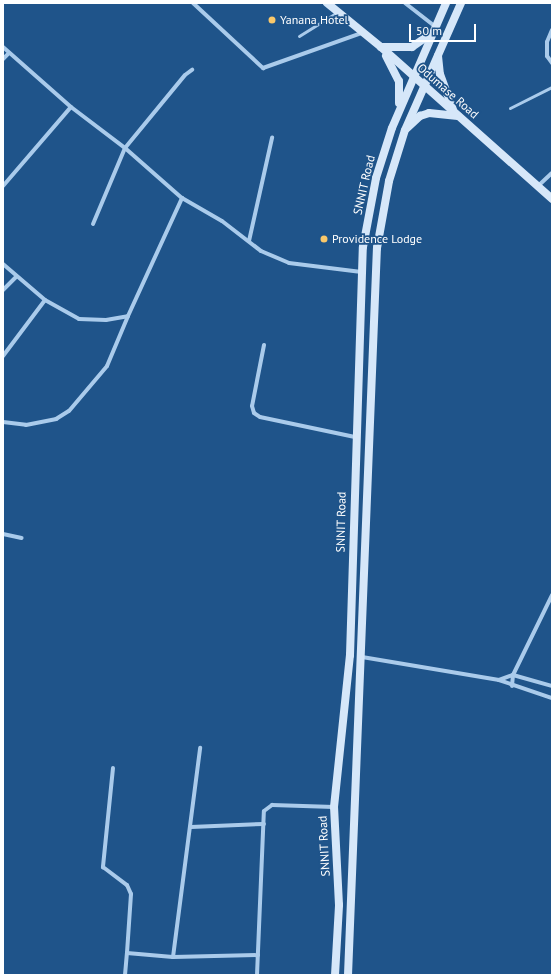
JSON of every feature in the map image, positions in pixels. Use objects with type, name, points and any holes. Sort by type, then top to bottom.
[{"type":"street","points":[[193,3],[263,68],[364,32]]},
{"type":"street","name":"Odumase Road","points":[[327,3],[364,32],[412,77],[552,199]]},
{"type":"street","points":[[398,110],[399,81],[381,47],[412,47],[433,30],[406,3]]},
{"type":"street","name":"SNNIT Road","points":[[335,975],[339,905],[334,807],[350,655],[355,437],[361,272],[376,178],[398,110],[446,3]]},
{"type":"street","name":"SNNIT Road","points":[[348,975],[362,657],[375,262],[389,181],[405,130],[423,86],[461,3]]},
{"type":"street","points":[[552,30],[547,42],[547,56],[552,63]]},
{"type":"street","points":[[3,47],[71,107],[125,148],[182,198],[222,221],[274,259],[289,264],[361,272]]},
{"type":"street","points":[[3,59],[9,53]]},
{"type":"street","points":[[405,130],[416,120],[429,113],[456,114],[440,74],[438,53]]},
{"type":"street","points":[[93,224],[125,148],[185,75],[192,70]]},
{"type":"street","points":[[3,186],[71,107]]},
{"type":"street","points":[[249,241],[272,138]]},
{"type":"street","points":[[538,186],[552,173]]},
{"type":"street","points":[[3,422],[26,424],[56,418],[69,411],[107,366],[128,316],[182,198]]},
{"type":"street","points":[[3,264],[16,277],[45,300],[79,319],[90,321],[128,316]]},
{"type":"street","points":[[3,290],[16,277]]},
{"type":"street","points":[[3,356],[45,300]]},
{"type":"street","points":[[264,345],[252,406],[254,413],[260,417],[355,437]]},
{"type":"street","points":[[354,483],[368,483]]},
{"type":"street","points":[[354,506],[367,507]]},
{"type":"street","points":[[3,534],[22,538]]},
{"type":"street","points":[[512,686],[513,675],[552,595]]},
{"type":"street","points":[[362,657],[500,680],[512,686],[552,698]]},
{"type":"street","points":[[500,680],[513,675],[552,686]]},
{"type":"street","points":[[173,957],[200,748]]},
{"type":"street","points":[[113,768],[103,867],[126,885],[131,894],[125,975]]},
{"type":"street","points":[[257,975],[264,811],[272,805],[334,807]]},
{"type":"street","points":[[190,828],[264,824]]},
{"type":"street","points":[[339,905],[352,905]]},
{"type":"street","points":[[338,924],[351,925]]},
{"type":"street","points":[[127,953],[173,957],[258,955]]},
{"type":"lane","points":[[299,36],[337,12]]},
{"type":"lane","points":[[510,108],[552,87]]},
{"type":"place","name":"Yanana Hotel","points":[[272,20]]},
{"type":"place","name":"Providence Lodge","points":[[324,239]]}]
